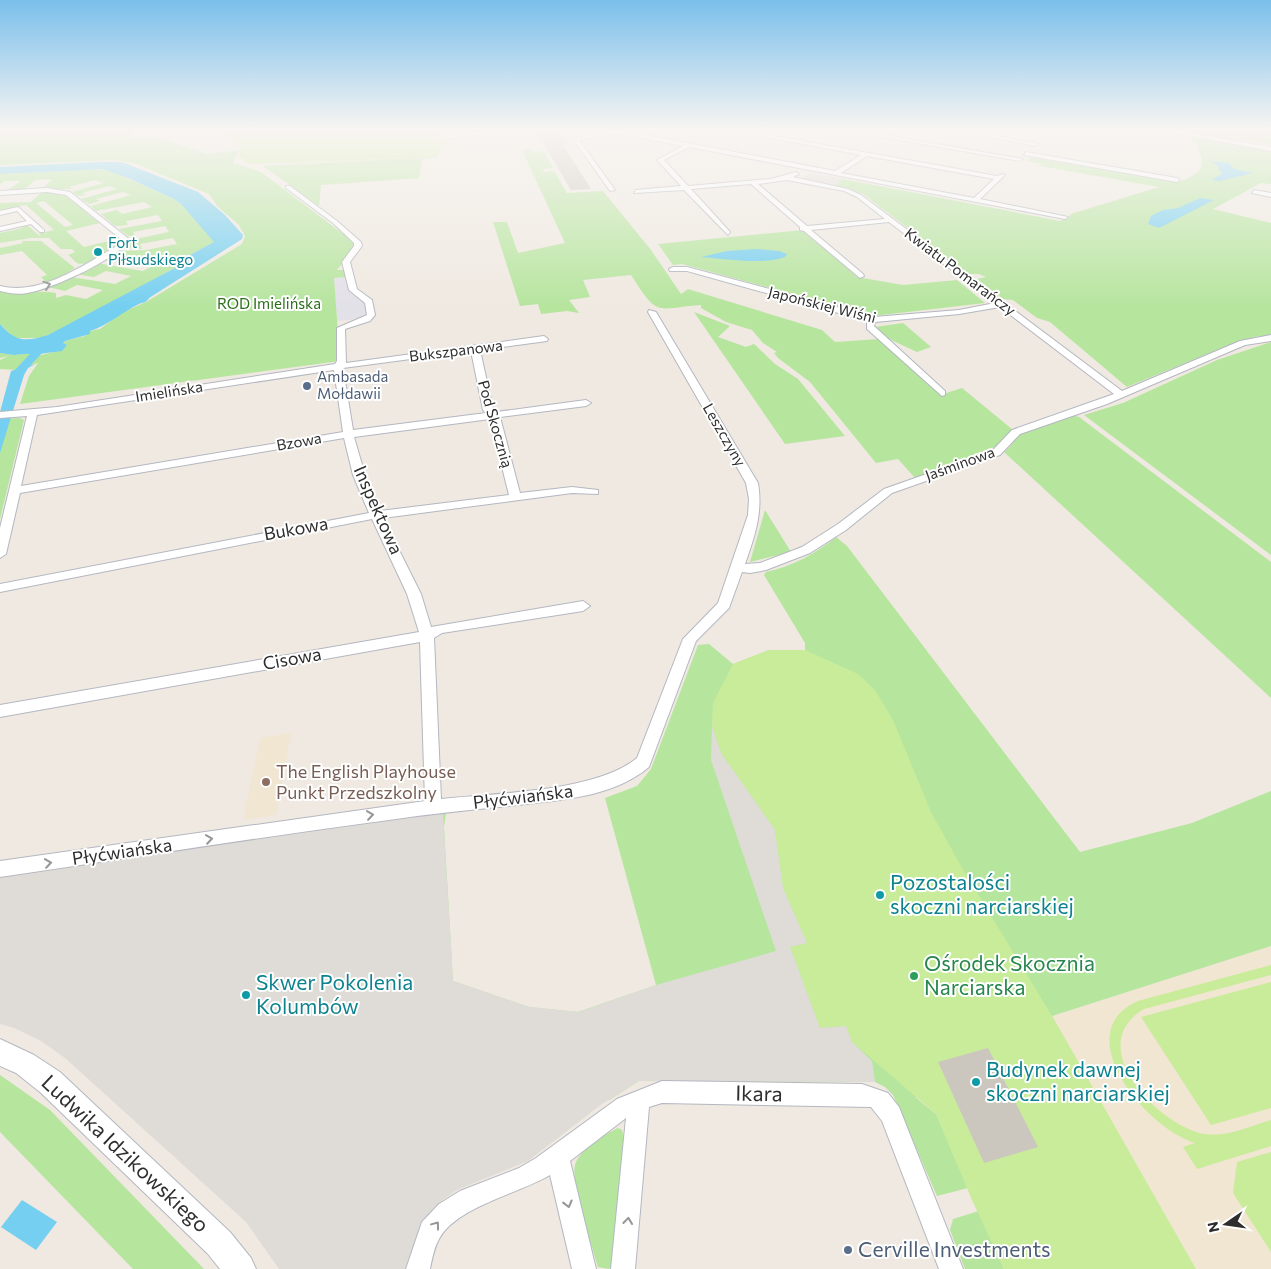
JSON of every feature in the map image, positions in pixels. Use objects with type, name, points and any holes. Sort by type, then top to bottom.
[{"type":"street","name":"Inspektowa","points":[[290,188],[335,222],[357,242],[358,246],[346,262],[353,290],[369,302],[371,313],[367,319],[341,328],[342,361],[338,366],[358,473],[416,597],[427,636],[433,807]]},
{"type":"street","points":[[636,192],[682,188]]},
{"type":"street","points":[[685,188],[728,233]]},
{"type":"street","points":[[759,188],[803,229],[860,276]]},
{"type":"street","name":"Kwiatu Pomarańczy","points":[[833,188],[855,193],[1120,394]]},
{"type":"street","points":[[912,188],[1066,217]]},
{"type":"street","points":[[975,200],[988,188]]},
{"type":"street","points":[[0,193],[47,190],[68,193],[126,240],[120,248],[49,284],[19,292],[0,288]]},
{"type":"street","points":[[1254,192],[1271,195]]},
{"type":"street","points":[[0,213],[18,209],[42,231]]},
{"type":"street","points":[[803,229],[891,220]]},
{"type":"street","points":[[0,229],[32,222]]},
{"type":"street","name":"Japońskiej Wiśni","points":[[673,269],[687,269],[871,319],[890,320],[1002,304]]},
{"type":"street","name":"Leszczyny","points":[[652,312],[752,483],[755,507],[749,535],[738,567]]},
{"type":"street","points":[[871,319],[870,327],[942,392]]},
{"type":"street","name":"Jaśminowa","points":[[738,567],[750,569],[762,567],[806,550],[842,527],[888,491],[996,453],[1016,432],[1120,394],[1243,342],[1271,338]]},
{"type":"street","name":"Bukszpanowa","points":[[338,366],[544,339]]},
{"type":"street","name":"Pod Skocznią","points":[[475,349],[488,410],[494,415],[516,498]]},
{"type":"street","name":"Imielińska","points":[[0,415],[33,412],[338,366]]},
{"type":"street","name":"Bzowa","points":[[14,491],[350,434],[586,403]]},
{"type":"street","points":[[0,554],[33,412]]},
{"type":"street","name":"Bukowa","points":[[0,588],[376,515],[572,490],[594,492]]},
{"type":"street","name":"Płyćwiańska","points":[[0,869],[433,807],[546,795],[589,788],[631,772],[643,762],[690,639],[724,605],[738,567]]},
{"type":"street","name":"Cisowa","points":[[0,711],[427,636],[439,629],[583,606]]},
{"type":"street","name":"Ludwika Idzikowskiego","points":[[0,1052],[25,1064],[56,1087],[219,1243],[240,1269]]},
{"type":"street","name":"Ikara","points":[[418,1269],[428,1237],[438,1221],[451,1210],[465,1201],[526,1177],[609,1117],[639,1100],[662,1092],[862,1095],[879,1100],[886,1105],[891,1115],[951,1269]]},
{"type":"street","points":[[623,1269],[639,1100]]},
{"type":"street","points":[[556,1156],[584,1269]]},
{"type":"shaded area","points":[[346,277],[347,286],[351,293],[365,303],[366,318],[337,321],[333,278]]},
{"type":"shaded area","name":"Skwer Pokolenia Kolumbów","points":[[712,726],[721,753],[775,830],[783,888],[807,943],[790,947],[820,1028],[846,1026],[852,1042],[872,1061],[875,1082],[639,1081],[602,1104],[528,1161],[457,1190],[444,1199],[433,1208],[419,1229],[407,1269],[279,1269],[246,1222],[65,1058],[41,1041],[14,1028],[0,1024],[0,876],[443,813],[453,981],[529,1007],[579,1012],[656,985],[776,951],[711,760]]},
{"type":"shaded area","name":"The English Playhouse Punkt Przedszkolny","points":[[291,733],[276,815],[243,820],[260,738]]},
{"type":"shaded area","points":[[1271,946],[1271,1269],[1196,1269],[1052,1016]]},
{"type":"green space","points":[[11,188],[36,188],[34,189],[8,190]]},
{"type":"green space","points":[[71,188],[73,189],[42,189]]},
{"type":"green space","points":[[85,188],[100,188],[82,193],[86,195],[78,196],[72,192]]},
{"type":"green space","points":[[115,188],[150,188],[174,199],[181,204],[215,242],[190,255],[175,268],[70,325],[41,338],[14,338],[0,324],[0,291],[14,293],[49,292],[56,293],[56,298],[66,295],[86,299],[103,290],[77,285],[65,291],[48,287],[71,277],[115,284],[131,276],[106,271],[94,277],[75,274],[97,263],[143,271],[158,263],[133,258],[122,263],[103,260],[118,251],[146,250],[177,244],[173,238],[140,244],[142,249],[125,248],[131,240],[169,232],[165,226],[133,232],[135,236],[128,236],[119,229],[162,221],[158,215],[126,221],[128,225],[115,226],[101,214],[117,210],[122,214],[152,207],[144,202],[96,211],[91,206],[131,195],[123,192],[96,199],[100,201],[89,204],[81,199],[117,189]]},
{"type":"green space","name":"ROD Imielińska","points":[[195,188],[283,188],[354,242],[351,253],[337,270],[345,270],[346,277],[334,278],[340,361],[20,404],[29,376],[38,363],[17,370],[0,369],[0,360],[8,356],[0,358],[0,353],[14,355],[34,353],[33,357],[62,350],[67,345],[63,344],[65,341],[85,336],[90,331],[100,329],[121,313],[146,302],[242,244],[245,236],[239,225],[218,207],[209,194]]},
{"type":"green space","points":[[294,188],[321,188],[319,206]]},
{"type":"green space","points":[[540,188],[564,188],[567,193],[603,191],[651,250],[681,294],[688,289],[822,330],[835,342],[880,339],[940,395],[962,388],[1013,430],[995,447],[915,478],[898,459],[876,463],[810,382],[778,358],[774,353],[777,352],[763,343],[752,330],[726,322],[701,308],[701,305],[660,308],[647,299],[631,275],[583,280],[590,297],[569,300],[579,313],[567,311],[541,314],[538,304],[520,306],[493,222],[507,222],[518,253],[565,243]]},
{"type":"green space","points":[[841,188],[891,188],[1060,221],[1071,214],[1155,188],[1251,188],[1213,209],[1271,223],[1271,336],[1259,336],[1239,341],[1127,387],[1050,322],[1037,318],[1013,300],[1003,299],[977,279],[986,277],[979,274],[969,274],[863,194]]},
{"type":"green space","points":[[43,191],[65,193],[90,213],[87,214],[100,223],[66,231],[84,247],[113,240],[110,237],[118,236],[123,240],[122,244],[101,258],[82,264],[77,263],[68,255],[75,252],[72,249],[61,249],[49,238],[31,238],[0,243],[0,233],[22,228],[21,226],[27,225],[41,237],[39,233],[44,232],[47,235],[45,232],[54,230],[26,205],[0,210],[0,203],[31,202]],"holes":[[[44,201],[73,225],[65,227],[36,203]]]},
{"type":"green space","points":[[803,230],[857,277],[903,285],[957,280],[985,303],[873,316],[682,264],[673,265],[658,244]]},
{"type":"green space","points":[[22,241],[41,241],[75,268],[59,278],[46,282],[41,277],[47,275],[22,251],[0,255],[0,248],[23,243]]},
{"type":"green space","points":[[694,312],[730,326],[718,337],[746,347],[754,344],[775,364],[798,379],[845,436],[785,444]]},
{"type":"green space","points":[[903,323],[931,347],[917,352],[887,338],[875,327]]},
{"type":"green space","points":[[1271,342],[1271,555],[1084,415],[1123,403],[1217,360]]},
{"type":"green space","points":[[1072,415],[1079,417],[1271,562],[1271,698],[1004,452],[1020,435],[1039,426]]},
{"type":"green space","points":[[20,418],[24,420],[0,519],[0,419]]},
{"type":"green space","points":[[765,510],[791,552],[750,562]]},
{"type":"green space","points":[[836,537],[847,546],[1080,852],[1192,823],[1271,791],[1271,946],[1052,1016],[1112,1122],[915,1097],[936,1114],[968,1188],[937,1196],[893,1095],[885,1087],[875,1082],[639,1081],[609,1100],[325,964],[393,821],[446,813],[444,827],[453,981],[529,1007],[578,1012],[656,985],[605,798],[637,786],[651,769],[698,645],[709,644],[733,664],[769,650],[805,650],[805,643],[764,575],[766,572],[803,559]]},
{"type":"green space","name":"Ośrodek Skocznia Narciarska","points":[[769,650],[805,650],[858,674],[875,690],[893,720],[931,812],[962,868],[1052,1016],[1196,1269],[1004,1269],[972,1200],[936,1114],[852,1042],[846,1026],[820,1028],[790,947],[807,943],[783,888],[775,830],[721,753],[712,726],[713,703],[733,664]]},
{"type":"green space","points":[[1271,965],[1271,975],[1144,1009],[1127,1024],[1121,1042],[1123,1062],[1133,1082],[1148,1100],[1166,1116],[1185,1128],[1212,1135],[1229,1133],[1271,1120],[1271,1146],[1197,1169],[1183,1147],[1195,1143],[1175,1134],[1155,1119],[1136,1100],[1121,1078],[1112,1056],[1110,1034],[1118,1015],[1138,1001]]},
{"type":"green space","points":[[1271,982],[1271,1108],[1211,1125],[1141,1017]]},
{"type":"green space","points":[[0,1075],[50,1110],[204,1269],[133,1269],[0,1132]]},
{"type":"green space","points":[[618,1128],[622,1130],[625,1142],[613,1264],[609,1269],[598,1267],[579,1199],[574,1173],[577,1159],[587,1148]]},
{"type":"green space","points":[[1271,1152],[1271,1252],[1233,1193],[1237,1162]]},
{"type":"green space","points":[[979,1211],[1004,1269],[965,1269],[950,1230],[953,1219]]},
{"type":"water","points":[[150,188],[188,188],[198,192],[225,215],[243,235],[242,239],[149,298],[146,302],[133,307],[90,331],[90,334],[65,341],[63,343],[67,345],[62,351],[39,354],[33,357],[34,353],[14,355],[0,353],[0,324],[5,330],[21,339],[33,339],[48,335],[175,268],[190,255],[214,242],[181,204]]},
{"type":"water","points":[[1200,198],[1214,200],[1159,228],[1148,224],[1151,216],[1163,210],[1178,208]]},
{"type":"water","points":[[757,249],[779,251],[787,254],[785,257],[766,261],[701,257],[727,251]]},
{"type":"water","points":[[35,364],[28,368],[24,375],[0,453],[0,412],[11,371]]},
{"type":"water","points":[[22,1200],[57,1222],[36,1250],[1,1227]]},
{"type":"building","points":[[570,188],[591,189],[571,190]]},
{"type":"building","name":"Budynek dawnej skoczni narciarskiej","points":[[988,1048],[1038,1147],[984,1163],[938,1062]]},
{"type":"waterway","points":[[0,344],[12,349],[38,352],[20,370],[14,390]]},
{"type":"place","name":"Fort Piłsudskiego","points":[[98,252]]},
{"type":"place","name":"Ambasada Mołdawii","points":[[307,386]]},
{"type":"place","name":"The English Playhouse Punkt Przedszkolny","points":[[266,782]]},
{"type":"place","name":"Pozostalości skoczni narciarskiej","points":[[880,895]]},
{"type":"place","name":"Ośrodek Skocznia Narciarska","points":[[914,976]]},
{"type":"place","name":"Skwer Pokolenia Kolumbów","points":[[246,995]]},
{"type":"place","name":"Budynek dawnej skoczni narciarskiej","points":[[976,1082]]},
{"type":"place","name":"Cerville Investments","points":[[848,1250]]}]
